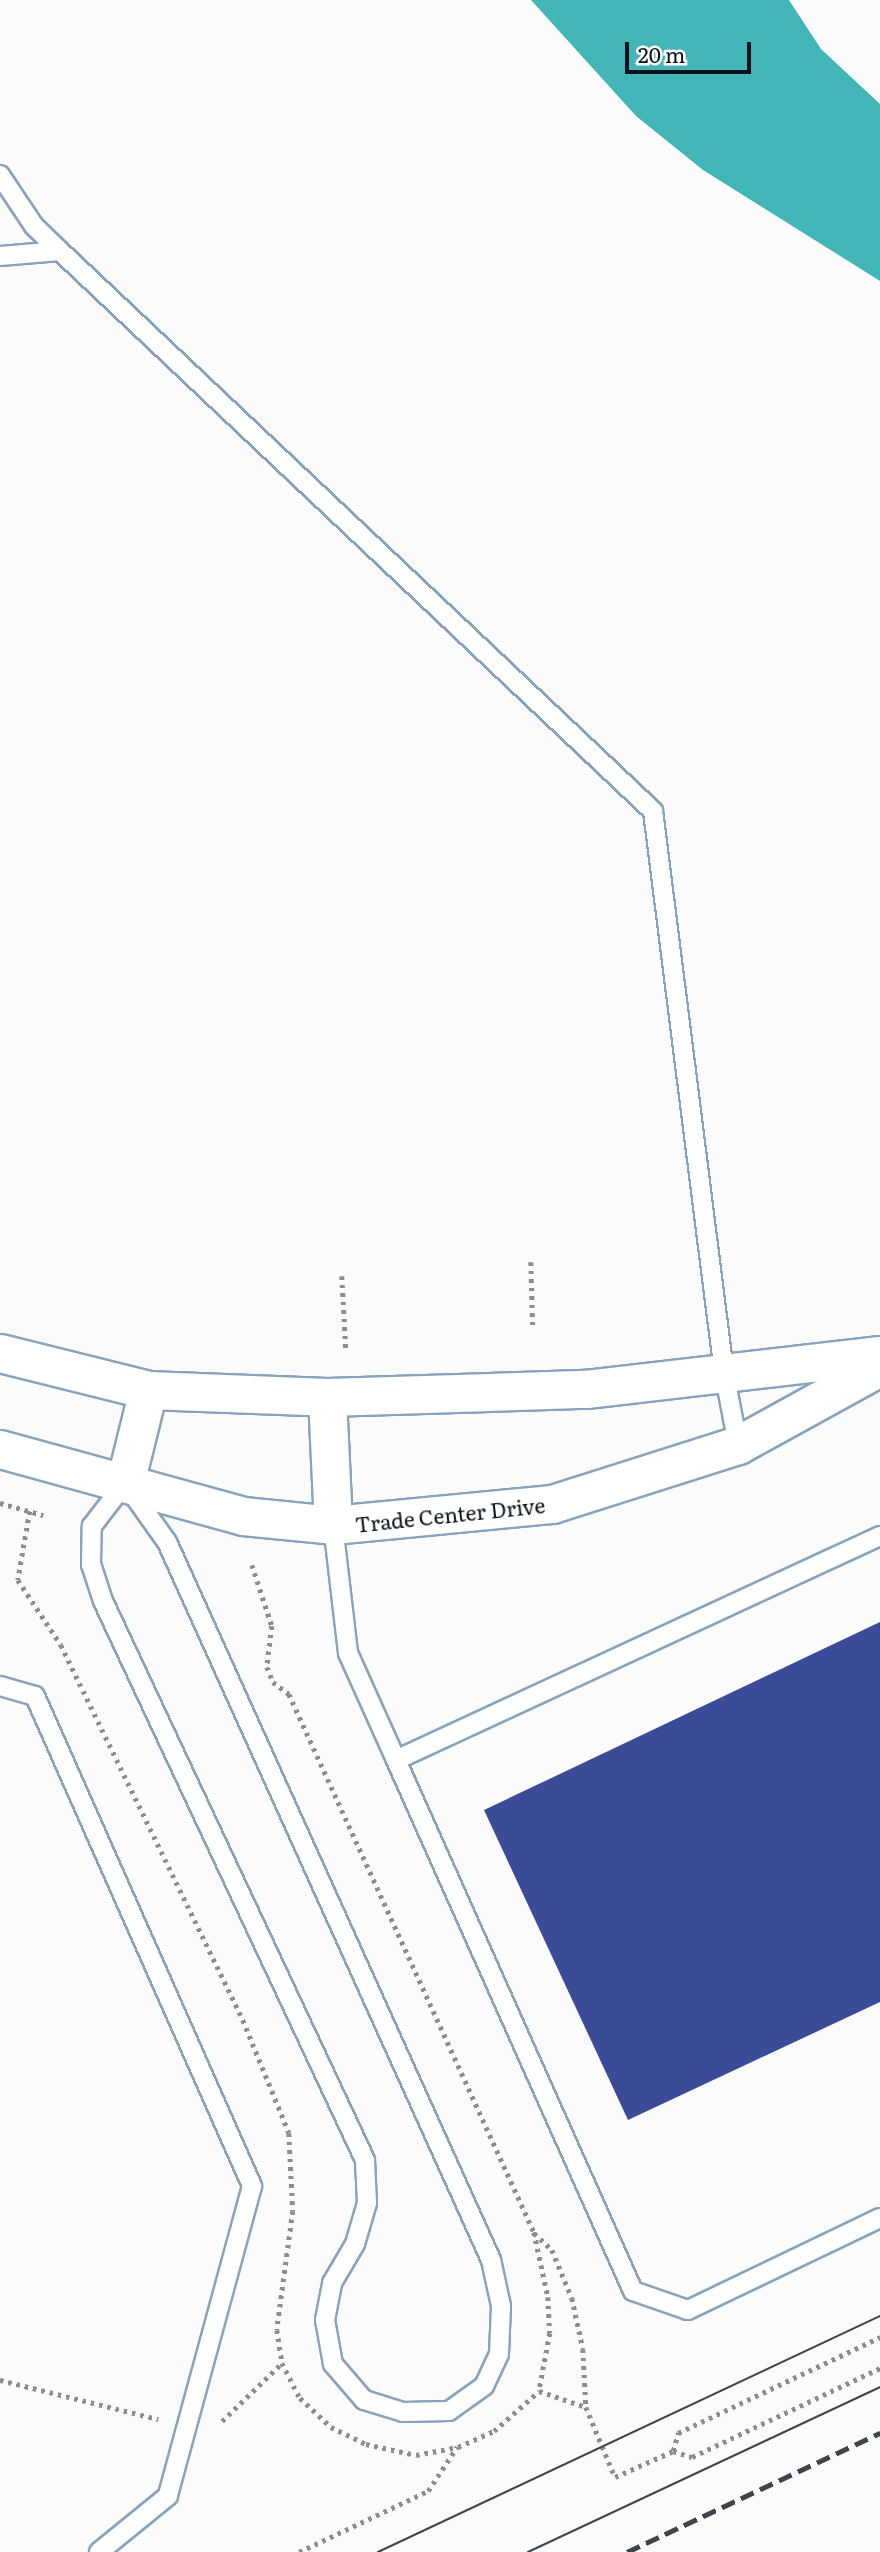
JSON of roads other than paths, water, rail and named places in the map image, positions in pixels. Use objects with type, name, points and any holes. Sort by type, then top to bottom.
[{"type":"street","points":[[0,1353],[148,1390],[327,1398],[586,1389],[880,1355]]},
{"type":"street","name":"Trade Center Drive","points":[[0,1450],[243,1516],[333,1525],[552,1504],[738,1445],[880,1367]]},
{"type":"street","points":[[125,1483],[148,1390]]},
{"type":"street","points":[[327,1398],[333,1525]]},
{"type":"lane","points":[[0,175],[34,226],[653,811],[724,1372],[738,1445]]},
{"type":"lane","points":[[0,256],[60,251]]},
{"type":"lane","points":[[125,1483],[167,1542],[491,2260],[501,2306],[499,2354],[484,2386],[449,2411],[403,2412],[364,2400],[333,2364],[325,2320],[332,2283],[355,2244],[367,2203],[365,2160],[103,1601],[91,1565],[92,1526],[125,1483]]},
{"type":"lane","points":[[333,1525],[348,1653],[633,2291],[688,2310],[880,2218]]},
{"type":"lane","points":[[396,1760],[880,1536]]},
{"type":"lane","points":[[0,1686],[35,1696],[252,2186],[168,2497],[99,2552]]},
{"type":"water","points":[[531,0],[789,0],[821,49],[880,104],[880,281],[703,170],[636,116]]},
{"type":"tram line","points":[[378,2552],[880,2316]]},
{"type":"tram line","points":[[528,2552],[880,2387]]},
{"type":"railway","points":[[627,2552],[880,2433]]}]
